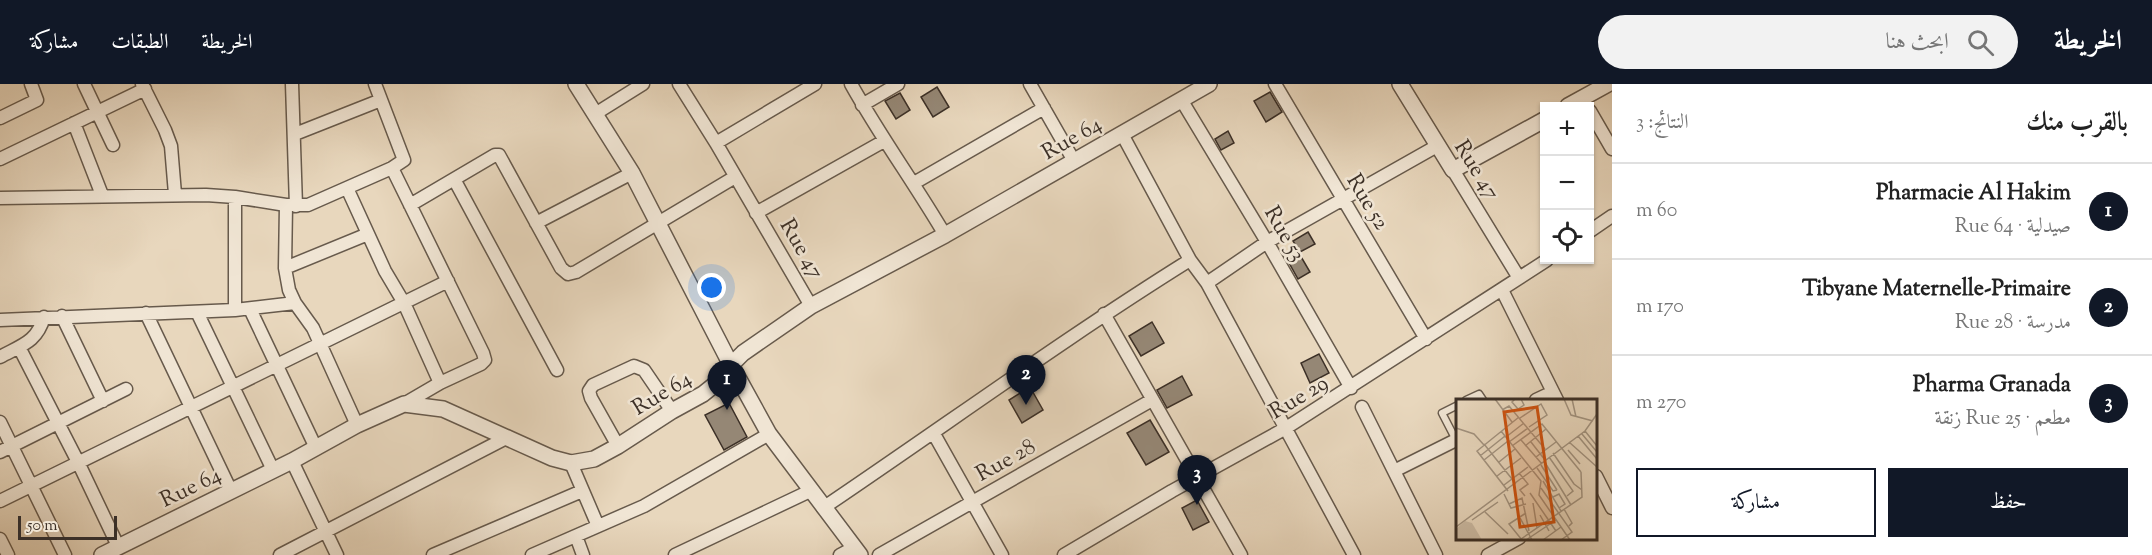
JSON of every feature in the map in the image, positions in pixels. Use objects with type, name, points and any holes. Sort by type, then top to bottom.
[{"type":"street","points":[[0,118],[37,100],[31,84]]},
{"type":"street","points":[[84,84],[113,145]]},
{"type":"street","points":[[292,84],[295,134],[285,268],[289,290],[321,345],[357,425]]},
{"type":"street","points":[[0,198],[175,194],[235,197],[291,206],[308,205],[392,168],[404,160],[375,84]]},
{"type":"street","points":[[576,84],[632,173],[656,223],[768,434],[857,551],[840,555]]},
{"type":"street","points":[[595,114],[643,84]]},
{"type":"street","name":"Rue 47","points":[[679,84],[716,142],[811,306]]},
{"type":"street","points":[[716,142],[815,84]]},
{"type":"street","points":[[851,84],[884,141],[914,183],[945,236]]},
{"type":"street","points":[[862,105],[898,84]]},
{"type":"street","points":[[1030,84],[1074,161]]},
{"type":"street","name":"Rue 52","points":[[1275,84],[1426,339]]},
{"type":"street","name":"Rue 47","points":[[1400,84],[1519,278]]},
{"type":"street","points":[[1590,102],[1608,84]]},
{"type":"street","points":[[0,159],[144,86],[171,146],[175,194]]},
{"type":"street","name":"Rue 64","points":[[571,463],[594,459],[703,394],[723,378],[730,365],[756,343],[811,306],[945,236],[1182,101],[1201,86]]},
{"type":"street","points":[[295,134],[381,100]]},
{"type":"street","name":"Rue 53","points":[[1182,101],[1351,388]]},
{"type":"street","points":[[914,183],[1044,108]]},
{"type":"street","points":[[1594,119],[1612,149]]},
{"type":"street","points":[[74,123],[102,195]]},
{"type":"street","points":[[1453,170],[1540,123]]},
{"type":"street","points":[[1122,134],[1190,260],[1207,283],[1354,555]]},
{"type":"street","points":[[756,213],[884,141]]},
{"type":"street","points":[[1207,283],[1267,242],[1437,146]]},
{"type":"street","points":[[411,205],[495,155],[499,155],[561,268],[568,274],[576,272],[735,177]]},
{"type":"street","points":[[392,168],[485,360],[482,364],[440,383],[404,404]]},
{"type":"street","points":[[536,223],[632,173]]},
{"type":"street","points":[[454,179],[557,370]]},
{"type":"street","points":[[347,188],[385,271],[404,303],[440,383]]},
{"type":"street","points":[[235,197],[235,309]]},
{"type":"street","points":[[1594,228],[1612,216]]},
{"type":"street","points":[[285,268],[368,234]]},
{"type":"street","points":[[823,508],[934,434],[1104,314],[1190,260]]},
{"type":"street","name":"Rue 29","points":[[1064,555],[1286,428],[1541,264]]},
{"type":"street","points":[[0,501],[448,281]]},
{"type":"street","points":[[1502,290],[1555,396]]},
{"type":"street","points":[[0,320],[250,309],[295,303]]},
{"type":"street","points":[[250,309],[316,448]]},
{"type":"street","points":[[197,312],[273,470]]},
{"type":"street","points":[[146,313],[231,491]]},
{"type":"street","points":[[1104,314],[1241,555]]},
{"type":"street","points":[[62,316],[102,401]]},
{"type":"street","points":[[0,357],[34,338],[44,317]]},
{"type":"street","points":[[20,346],[118,546]]},
{"type":"street","points":[[618,446],[591,398],[589,391],[593,385],[634,366],[639,366],[645,370],[672,411]]},
{"type":"street","points":[[0,452],[126,389]]},
{"type":"street","name":"Rue 28","points":[[879,555],[1152,400]]},
{"type":"street","points":[[404,404],[443,409],[537,452],[571,463],[598,526]]},
{"type":"street","name":"Rue 64","points":[[102,555],[292,461],[357,425],[404,404]]},
{"type":"street","points":[[1362,407],[1436,555]]},
{"type":"street","points":[[0,423],[64,555]]},
{"type":"street","points":[[532,555],[644,506],[768,434]]},
{"type":"street","points":[[934,434],[1002,555]]},
{"type":"street","points":[[280,555],[508,437]]},
{"type":"street","points":[[1394,471],[1456,440]]},
{"type":"street","points":[[292,461],[338,555]]},
{"type":"street","points":[[1597,481],[1600,496],[1612,508]]},
{"type":"street","points":[[433,555],[582,491]]},
{"type":"street","points":[[675,555],[810,491]]},
{"type":"street","points":[[576,536],[583,555]]},
{"type":"street","points":[[0,539],[8,555]]},
{"type":"street","points":[[1488,555],[1515,540]]},
{"type":"lane","points":[[1468,399],[1479,394],[1482,399]]},
{"type":"lane","points":[[1456,406],[1442,413],[1456,438]]},
{"type":"building","points":[[937,87],[949,107],[933,117],[921,97]]},
{"type":"building","points":[[1270,92],[1282,112],[1266,122],[1254,101]]},
{"type":"building","points":[[900,93],[910,110],[896,119],[885,101]]},
{"type":"building","points":[[1228,131],[1234,143],[1221,150],[1215,139]]},
{"type":"building","points":[[1308,232],[1315,244],[1300,252],[1293,241]]},
{"type":"building","points":[[1300,255],[1310,272],[1298,279],[1288,261]]},
{"type":"building","points":[[1152,322],[1164,343],[1141,356],[1129,336]]},
{"type":"building","points":[[1319,354],[1329,373],[1310,383],[1301,363]]},
{"type":"building","points":[[1182,376],[1192,395],[1167,408],[1157,390]]},
{"type":"building","points":[[1030,387],[1043,410],[1022,423],[1009,400]]},
{"type":"building","points":[[729,403],[747,437],[724,450],[705,415]]},
{"type":"building","points":[[1150,420],[1169,452],[1146,465],[1127,433]]},
{"type":"building","points":[[1197,500],[1209,522],[1193,530],[1182,508]]},
{"type":"place","name":"Tibyane Maternelle-Primaire","points":[[1026,405]]},
{"type":"place","name":"Pharmacie Al Hakim","points":[[727,410]]},
{"type":"place","name":"Pharma Granada","points":[[1197,505]]}]
